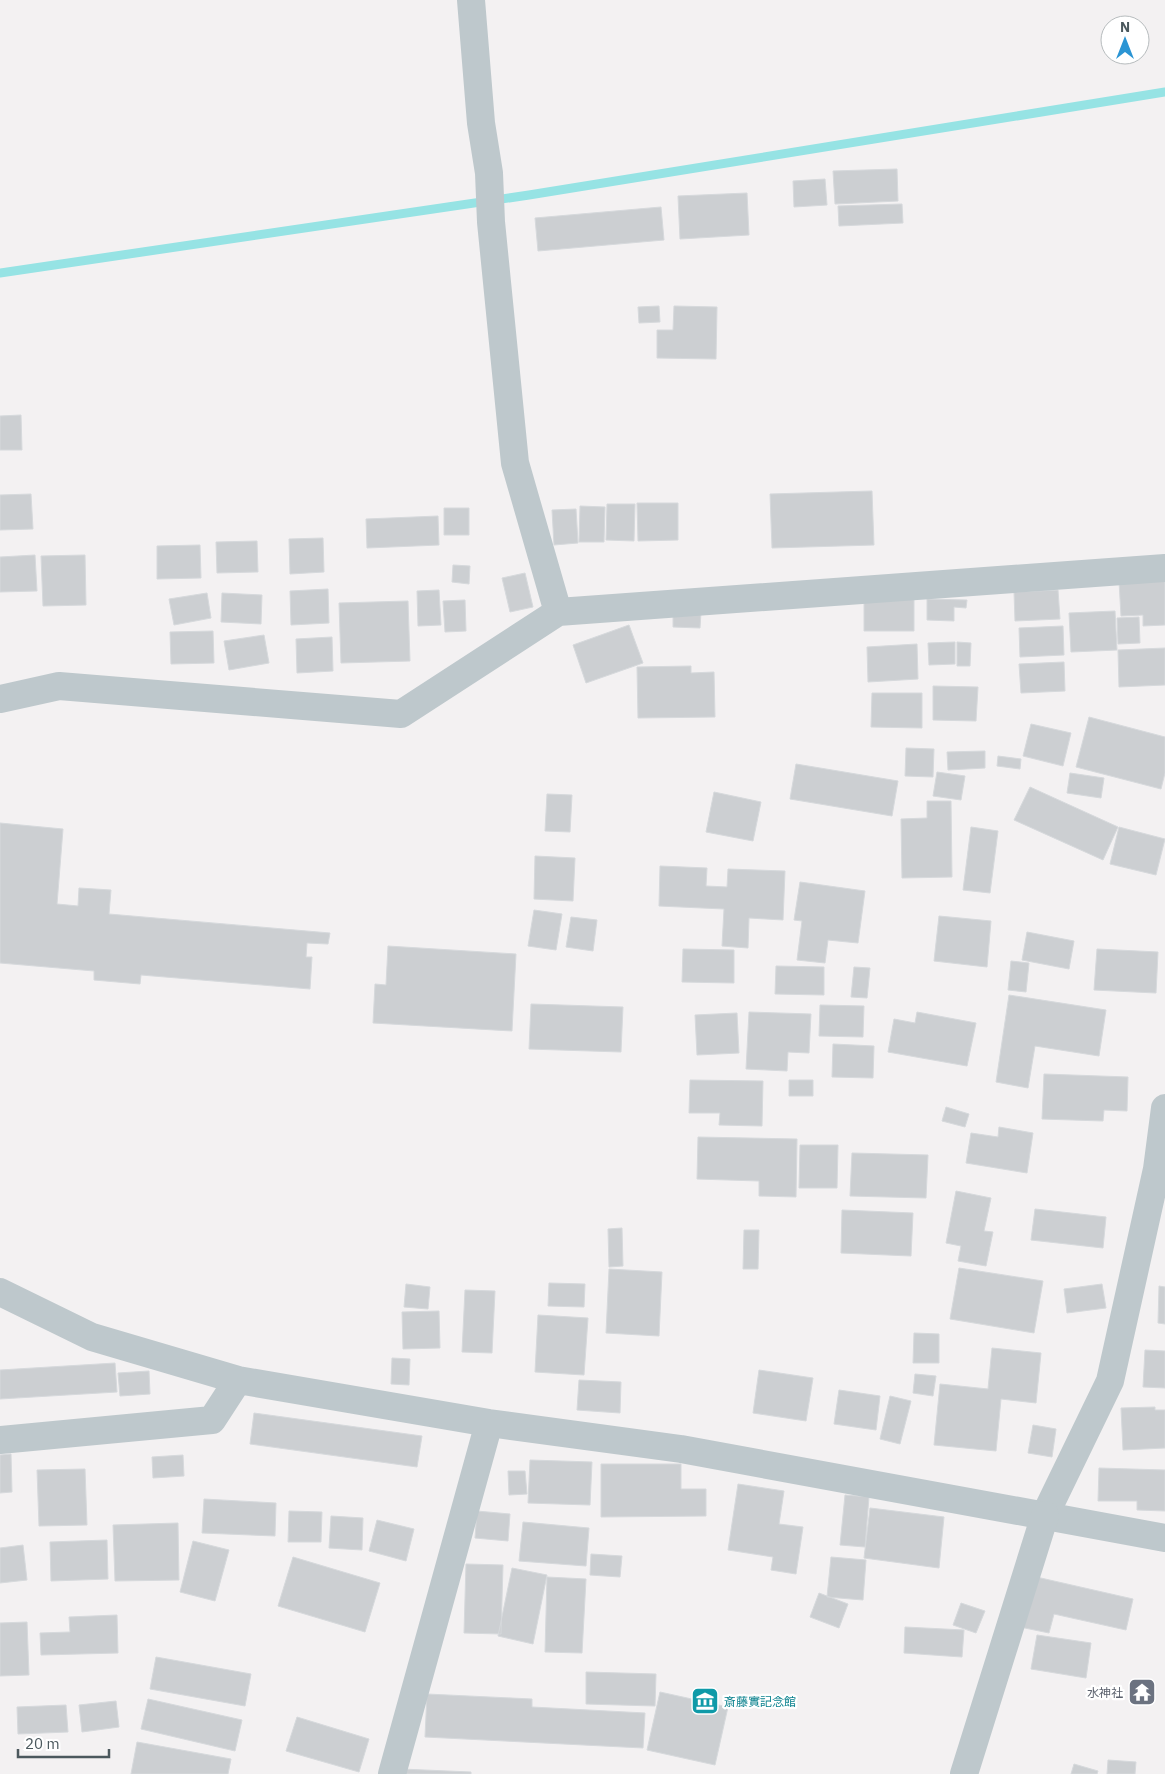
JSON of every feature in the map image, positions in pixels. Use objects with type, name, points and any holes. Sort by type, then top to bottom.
[{"type":"street","points":[[471,0],[481,123],[489,173],[515,463],[558,612]]},
{"type":"street","points":[[0,699],[59,686],[401,714],[558,612],[1165,568]]},
{"type":"street","points":[[964,1774],[1044,1516],[1110,1381],[1157,1169],[1165,1108]]},
{"type":"street","points":[[0,1292],[92,1337],[238,1380],[489,1423],[681,1449],[1165,1538]]},
{"type":"street","points":[[0,1440],[212,1420],[238,1380]]},
{"type":"street","points":[[392,1774],[489,1423]]},
{"type":"building","points":[[897,169],[898,201],[835,204],[833,171]]},
{"type":"building","points":[[825,179],[827,205],[794,207],[793,181]]},
{"type":"building","points":[[747,193],[749,235],[680,239],[678,196]]},
{"type":"building","points":[[902,204],[903,223],[839,226],[838,206]]},
{"type":"building","points":[[661,207],[664,240],[538,251],[535,218]]},
{"type":"building","points":[[659,306],[660,322],[639,323],[638,307]]},
{"type":"building","points":[[674,306],[717,307],[716,359],[657,358],[657,330],[673,330]]},
{"type":"building","points":[[21,415],[22,450],[0,450],[0,416]]},
{"type":"building","points":[[872,491],[874,545],[772,548],[770,494]]},
{"type":"building","points":[[31,494],[33,529],[0,530],[0,495]]},
{"type":"building","points":[[637,503],[678,503],[678,540],[638,541]]},
{"type":"building","points":[[607,504],[635,504],[634,541],[606,540]]},
{"type":"building","points":[[580,506],[605,507],[604,542],[579,542]]},
{"type":"building","points":[[444,508],[469,508],[469,535],[444,535]]},
{"type":"building","points":[[576,509],[578,543],[554,545],[552,510]]},
{"type":"building","points":[[438,516],[439,545],[367,548],[366,519]]},
{"type":"building","points":[[323,538],[324,572],[290,574],[289,539]]},
{"type":"building","points":[[257,541],[258,572],[217,573],[216,542]]},
{"type":"building","points":[[200,545],[201,578],[157,579],[157,546]]},
{"type":"building","points":[[35,555],[37,591],[0,592],[0,557]]},
{"type":"building","points":[[85,555],[86,605],[43,606],[41,556]]},
{"type":"building","points":[[453,565],[470,566],[469,584],[452,582]]},
{"type":"building","points":[[525,573],[533,607],[510,612],[502,578]]},
{"type":"building","points":[[1165,579],[1165,625],[1143,626],[1143,615],[1121,616],[1119,581]]},
{"type":"building","points":[[328,589],[329,623],[291,625],[290,591]]},
{"type":"building","points":[[439,590],[441,625],[418,626],[417,591]]},
{"type":"building","points":[[1058,590],[1060,619],[1015,621],[1014,592]]},
{"type":"building","points":[[207,593],[211,618],[174,625],[169,599]]},
{"type":"building","points":[[222,593],[262,595],[261,624],[221,622]]},
{"type":"building","points":[[864,597],[914,598],[914,631],[864,631]]},
{"type":"building","points":[[927,599],[967,600],[966,608],[954,607],[954,621],[927,620]]},
{"type":"building","points":[[465,600],[466,631],[445,632],[443,601]]},
{"type":"building","points":[[408,601],[410,661],[341,663],[339,603]]},
{"type":"building","points":[[673,610],[701,612],[700,628],[673,627]]},
{"type":"building","points":[[1115,611],[1117,650],[1071,652],[1069,613]]},
{"type":"building","points":[[1139,617],[1140,643],[1118,644],[1117,618]]},
{"type":"building","points":[[629,625],[643,663],[586,683],[573,645]]},
{"type":"building","points":[[1063,626],[1064,655],[1020,657],[1019,628]]},
{"type":"building","points":[[213,631],[214,663],[171,664],[170,632]]},
{"type":"building","points":[[264,635],[269,663],[229,670],[224,641]]},
{"type":"building","points":[[332,637],[333,671],[297,673],[296,639]]},
{"type":"building","points":[[955,642],[955,664],[929,665],[928,643]]},
{"type":"building","points":[[957,642],[971,643],[970,666],[957,666]]},
{"type":"building","points":[[917,644],[918,679],[868,682],[867,647]]},
{"type":"building","points":[[1165,648],[1165,685],[1119,687],[1118,650]]},
{"type":"building","points":[[1064,662],[1065,691],[1021,693],[1019,664]]},
{"type":"building","points":[[691,666],[691,673],[714,672],[715,717],[638,718],[637,667]]},
{"type":"building","points":[[933,686],[978,687],[976,721],[933,720]]},
{"type":"building","points":[[872,693],[922,693],[922,728],[871,727]]},
{"type":"building","points":[[1089,717],[1165,737],[1165,773],[1161,789],[1076,767]]},
{"type":"building","points":[[1031,724],[1071,733],[1063,766],[1023,756]]},
{"type":"building","points":[[906,748],[934,749],[933,777],[905,776]]},
{"type":"building","points":[[985,751],[985,768],[948,770],[947,752]]},
{"type":"building","points":[[998,756],[1021,759],[1020,769],[997,766]]},
{"type":"building","points":[[796,764],[898,781],[892,816],[790,799]]},
{"type":"building","points":[[937,772],[965,776],[961,800],[933,796]]},
{"type":"building","points":[[1070,773],[1104,778],[1101,798],[1067,793]]},
{"type":"building","points":[[1030,787],[1118,827],[1103,860],[1014,820]]},
{"type":"building","points":[[714,792],[761,802],[753,841],[706,832]]},
{"type":"building","points":[[547,794],[572,795],[570,832],[545,831]]},
{"type":"building","points":[[927,801],[951,801],[952,877],[902,878],[901,819],[927,818]]},
{"type":"building","points":[[0,823],[63,829],[57,904],[78,906],[79,888],[111,890],[109,914],[330,933],[328,944],[307,943],[306,957],[312,957],[310,989],[141,975],[140,984],[94,980],[94,971],[0,963]]},
{"type":"building","points":[[971,827],[998,831],[990,893],[963,890]]},
{"type":"building","points":[[1119,827],[1165,839],[1156,875],[1110,864]]},
{"type":"building","points":[[535,856],[575,858],[573,901],[534,899]]},
{"type":"building","points":[[660,866],[707,868],[706,886],[727,887],[728,869],[785,871],[783,920],[749,918],[748,948],[722,946],[724,909],[659,906]]},
{"type":"building","points":[[800,882],[865,891],[858,943],[828,940],[825,963],[797,960],[802,921],[794,920]]},
{"type":"building","points":[[534,910],[562,914],[556,950],[528,946]]},
{"type":"building","points":[[939,916],[991,921],[987,967],[934,961]]},
{"type":"building","points":[[571,917],[597,920],[593,951],[566,947]]},
{"type":"building","points":[[1027,932],[1074,941],[1069,969],[1022,960]]},
{"type":"building","points":[[388,946],[516,954],[512,1031],[373,1023],[375,984],[386,985]]},
{"type":"building","points":[[683,949],[734,950],[734,983],[682,982]]},
{"type":"building","points":[[1097,949],[1158,952],[1156,993],[1094,990]]},
{"type":"building","points":[[1011,961],[1029,963],[1026,992],[1008,990]]},
{"type":"building","points":[[776,966],[824,967],[824,995],[775,994]]},
{"type":"building","points":[[854,967],[870,968],[867,998],[851,997]]},
{"type":"building","points":[[1009,995],[1106,1010],[1099,1056],[1035,1046],[1028,1088],[996,1082]]},
{"type":"building","points":[[531,1004],[623,1007],[621,1052],[529,1049]]},
{"type":"building","points":[[820,1005],[864,1006],[863,1037],[819,1036]]},
{"type":"building","points":[[749,1012],[811,1014],[809,1053],[788,1052],[787,1071],[746,1069]]},
{"type":"building","points":[[917,1012],[976,1023],[967,1066],[888,1052],[894,1019],[915,1023]]},
{"type":"building","points":[[737,1013],[739,1053],[697,1055],[695,1015]]},
{"type":"building","points":[[833,1044],[874,1046],[873,1078],[832,1077]]},
{"type":"building","points":[[1044,1074],[1128,1077],[1127,1111],[1104,1110],[1103,1121],[1042,1119]]},
{"type":"building","points":[[690,1080],[763,1081],[762,1126],[719,1125],[720,1113],[689,1113]]},
{"type":"building","points":[[789,1080],[813,1080],[813,1096],[789,1096]]},
{"type":"building","points":[[946,1107],[969,1114],[965,1127],[942,1121]]},
{"type":"building","points":[[999,1127],[1033,1133],[1027,1173],[966,1163],[971,1133],[998,1137]]},
{"type":"building","points":[[698,1137],[797,1139],[796,1197],[759,1196],[759,1181],[697,1179]]},
{"type":"building","points":[[800,1145],[838,1145],[837,1188],[799,1188]]},
{"type":"building","points":[[852,1153],[928,1155],[926,1198],[850,1196]]},
{"type":"building","points":[[956,1191],[991,1198],[984,1231],[993,1232],[986,1266],[958,1261],[961,1246],[946,1243]]},
{"type":"building","points":[[1035,1209],[1106,1217],[1103,1248],[1031,1240]]},
{"type":"building","points":[[842,1210],[913,1213],[911,1256],[841,1253]]},
{"type":"building","points":[[622,1228],[623,1266],[609,1267],[608,1229]]},
{"type":"building","points":[[744,1230],[759,1230],[758,1269],[743,1269]]},
{"type":"building","points":[[959,1268],[1043,1281],[1034,1333],[950,1319]]},
{"type":"building","points":[[609,1269],[662,1272],[659,1336],[606,1333]]},
{"type":"building","points":[[549,1283],[585,1284],[584,1307],[548,1306]]},
{"type":"building","points":[[406,1284],[430,1287],[428,1309],[404,1307]]},
{"type":"building","points":[[1102,1284],[1106,1308],[1067,1313],[1064,1289]]},
{"type":"building","points":[[1159,1286],[1165,1287],[1165,1324],[1158,1323]]},
{"type":"building","points":[[465,1290],[495,1291],[492,1353],[462,1352]]},
{"type":"building","points":[[439,1311],[440,1348],[403,1349],[402,1312]]},
{"type":"building","points":[[538,1315],[588,1318],[584,1375],[535,1372]]},
{"type":"building","points":[[914,1333],[939,1334],[939,1363],[913,1363]]},
{"type":"building","points":[[992,1348],[1041,1353],[1036,1403],[1001,1399],[996,1451],[934,1445],[940,1384],[988,1389]]},
{"type":"building","points":[[1145,1350],[1165,1351],[1165,1388],[1143,1387]]},
{"type":"building","points":[[392,1358],[410,1359],[409,1385],[391,1384]]},
{"type":"building","points":[[115,1363],[117,1392],[0,1399],[0,1370]]},
{"type":"building","points":[[759,1370],[813,1378],[806,1421],[753,1413]]},
{"type":"building","points":[[149,1371],[150,1394],[120,1396],[118,1373]]},
{"type":"building","points":[[915,1374],[936,1376],[933,1396],[913,1393]]},
{"type":"building","points":[[579,1380],[621,1382],[620,1413],[577,1410]]},
{"type":"building","points":[[839,1390],[880,1396],[876,1430],[834,1424]]},
{"type":"building","points":[[890,1396],[911,1401],[900,1444],[880,1439]]},
{"type":"building","points":[[1155,1407],[1155,1410],[1165,1410],[1165,1448],[1123,1450],[1121,1408]]},
{"type":"building","points":[[254,1413],[422,1436],[417,1467],[250,1444]]},
{"type":"building","points":[[1033,1425],[1056,1429],[1052,1457],[1028,1453]]},
{"type":"building","points":[[11,1454],[12,1492],[0,1493],[0,1455]]},
{"type":"building","points":[[183,1455],[184,1476],[153,1478],[152,1457]]},
{"type":"building","points":[[530,1460],[592,1462],[590,1505],[528,1503]]},
{"type":"building","points":[[601,1464],[681,1464],[681,1489],[706,1489],[706,1516],[601,1517]]},
{"type":"building","points":[[1099,1468],[1165,1470],[1165,1511],[1137,1510],[1137,1501],[1098,1501]]},
{"type":"building","points":[[85,1469],[87,1525],[39,1526],[37,1470]]},
{"type":"building","points":[[508,1471],[525,1471],[527,1494],[509,1495]]},
{"type":"building","points":[[738,1484],[784,1491],[779,1524],[803,1527],[796,1574],[771,1570],[773,1557],[728,1550]]},
{"type":"building","points":[[845,1495],[869,1497],[865,1547],[840,1545]]},
{"type":"building","points":[[204,1499],[276,1503],[275,1536],[202,1533]]},
{"type":"building","points":[[870,1508],[944,1517],[939,1568],[864,1558]]},
{"type":"building","points":[[289,1511],[322,1512],[321,1542],[288,1542]]},
{"type":"building","points":[[477,1511],[510,1514],[508,1541],[475,1538]]},
{"type":"building","points":[[331,1516],[363,1518],[362,1550],[329,1548]]},
{"type":"building","points":[[377,1520],[414,1529],[406,1561],[369,1551]]},
{"type":"building","points":[[523,1522],[589,1528],[586,1566],[519,1561]]},
{"type":"building","points":[[178,1523],[179,1580],[115,1581],[113,1525]]},
{"type":"building","points":[[107,1540],[108,1579],[51,1581],[50,1542]]},
{"type":"building","points":[[193,1541],[229,1550],[215,1601],[180,1592]]},
{"type":"building","points":[[23,1545],[27,1580],[0,1583],[0,1548]]},
{"type":"building","points":[[591,1554],[622,1556],[620,1577],[590,1575]]},
{"type":"building","points":[[293,1557],[380,1583],[365,1632],[278,1606]]},
{"type":"building","points":[[831,1557],[866,1560],[863,1600],[827,1597]]},
{"type":"building","points":[[466,1564],[503,1565],[501,1634],[464,1633]]},
{"type":"building","points":[[512,1568],[547,1575],[533,1644],[498,1636]]},
{"type":"building","points":[[1032,1576],[1133,1599],[1126,1630],[1054,1614],[1049,1633],[1020,1627]]},
{"type":"building","points":[[547,1577],[586,1579],[582,1653],[545,1652]]},
{"type":"building","points":[[819,1593],[848,1604],[839,1628],[810,1617]]},
{"type":"building","points":[[961,1603],[985,1611],[976,1633],[953,1625]]},
{"type":"building","points":[[117,1615],[118,1653],[41,1655],[40,1633],[70,1632],[69,1617]]},
{"type":"building","points":[[27,1622],[29,1675],[0,1676],[0,1623]]},
{"type":"building","points":[[905,1627],[964,1630],[962,1657],[904,1653]]},
{"type":"building","points":[[1037,1635],[1091,1643],[1086,1678],[1031,1669]]},
{"type":"building","points":[[156,1657],[251,1674],[245,1706],[150,1689]]},
{"type":"building","points":[[586,1672],[656,1674],[655,1706],[586,1704]]},
{"type":"building","points":[[660,1692],[728,1707],[715,1765],[647,1750]]},
{"type":"building","points":[[427,1694],[532,1699],[532,1707],[645,1713],[643,1748],[425,1737]]},
{"type":"building","points":[[148,1699],[242,1720],[235,1751],[141,1729]]},
{"type":"building","points":[[116,1701],[119,1727],[82,1732],[79,1705]]},
{"type":"building","points":[[66,1705],[68,1732],[18,1734],[17,1707]]},
{"type":"building","points":[[297,1717],[369,1739],[359,1772],[286,1751]]},
{"type":"building","points":[[137,1742],[231,1759],[228,1774],[131,1774]]},
{"type":"building","points":[[1108,1760],[1136,1762],[1135,1774],[1107,1774]]},
{"type":"building","points":[[1074,1764],[1098,1771],[1097,1774],[1071,1774]]},
{"type":"building","points":[[401,1769],[471,1772],[471,1774],[401,1774]]},
{"type":"waterway","points":[[0,273],[529,195],[1165,92]]},
{"type":"place","name":"水神社","points":[[1142,1692]]},
{"type":"place","name":"斎藤實記念館","points":[[705,1701]]}]
